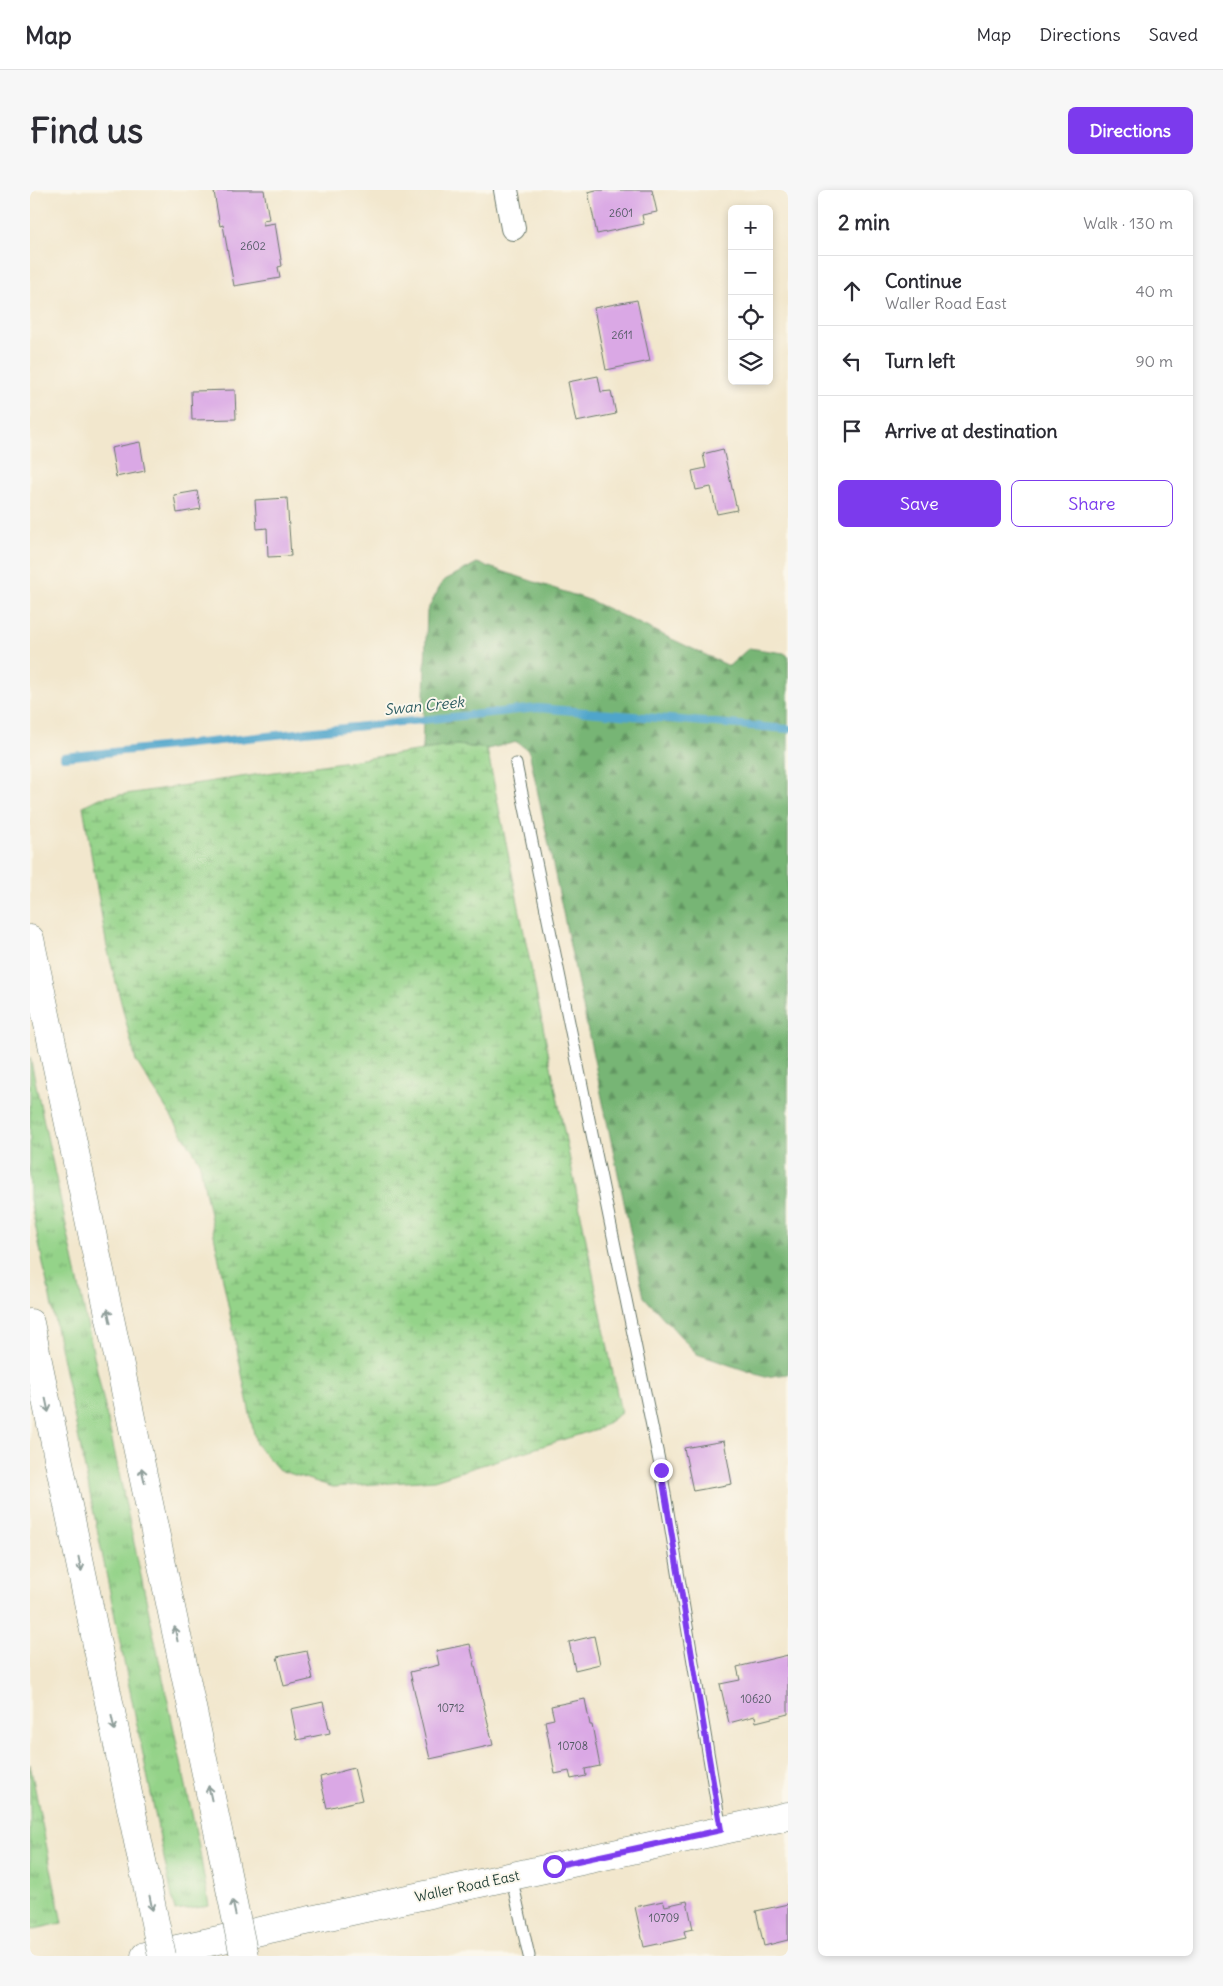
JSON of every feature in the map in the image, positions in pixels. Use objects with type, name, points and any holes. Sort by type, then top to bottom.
[{"type":"main road","points":[[30,939],[244,1956]]},
{"type":"main road","points":[[30,1323],[162,1956]]},
{"type":"main road","name":"Waller Road East","points":[[145,1956],[788,1816]]},
{"type":"street","points":[[506,190],[514,228]]},
{"type":"lane","points":[[516,764],[661,1470],[721,1830]]},
{"type":"lane","points":[[512,1876],[530,1956]]},
{"type":"green space","points":[[477,563],[589,600],[729,666],[749,648],[784,653],[788,656],[788,1374],[765,1377],[697,1354],[644,1297],[529,751],[517,742],[487,749],[457,745],[422,750],[427,611],[443,581]]},
{"type":"green space","points":[[457,745],[487,749],[621,1413],[600,1428],[434,1480],[333,1487],[279,1470],[256,1444],[199,1160],[136,1061],[107,947],[83,806],[99,798]]},
{"type":"green space","points":[[30,1057],[198,1842],[209,1906],[175,1911],[30,1199]]},
{"type":"green space","points":[[30,1764],[62,1923],[30,1930]]},
{"type":"building","points":[[222,190],[264,190],[269,219],[263,220],[263,225],[275,223],[282,266],[278,267],[280,278],[234,286],[223,225],[220,226],[214,192]]},
{"type":"building","points":[[596,190],[652,190],[657,212],[642,215],[644,224],[597,234],[588,192]]},
{"type":"building","points":[[637,300],[650,361],[606,370],[594,308]]},
{"type":"building","points":[[598,376],[601,392],[611,391],[616,414],[576,422],[568,382]]},
{"type":"building","points":[[235,390],[236,419],[192,420],[191,391]]},
{"type":"building","points":[[140,442],[145,471],[116,477],[111,448]]},
{"type":"building","points":[[723,449],[737,510],[717,514],[711,487],[696,490],[692,471],[706,468],[703,454]]},
{"type":"building","points":[[197,491],[201,509],[177,513],[174,495]]},
{"type":"building","points":[[287,498],[291,556],[268,557],[267,528],[257,529],[255,500]]},
{"type":"building","points":[[724,1441],[732,1484],[693,1491],[684,1448]]},
{"type":"building","points":[[594,1636],[600,1664],[575,1670],[569,1642]]},
{"type":"building","points":[[470,1644],[493,1745],[430,1759],[410,1672],[439,1665],[436,1651]]},
{"type":"building","points":[[307,1651],[313,1679],[284,1686],[277,1657]]},
{"type":"building","points":[[788,1655],[788,1714],[756,1722],[755,1716],[729,1723],[720,1684],[740,1680],[737,1667]]},
{"type":"building","points":[[585,1699],[600,1766],[585,1769],[586,1776],[571,1779],[569,1771],[555,1774],[545,1721],[554,1719],[551,1706]]},
{"type":"building","points":[[323,1702],[330,1733],[297,1740],[291,1709]]},
{"type":"building","points":[[354,1768],[362,1800],[327,1808],[320,1777]]},
{"type":"building","points":[[663,1901],[665,1906],[687,1901],[693,1929],[684,1931],[686,1938],[644,1947],[635,1907]]},
{"type":"building","points":[[788,1904],[788,1940],[764,1946],[756,1911]]},
{"type":"waterway","name":"Swan Creek","points":[[64,757],[538,708],[788,729]]},
{"type":"route","points":[[554,1866],[721,1830],[661,1470]]}]
